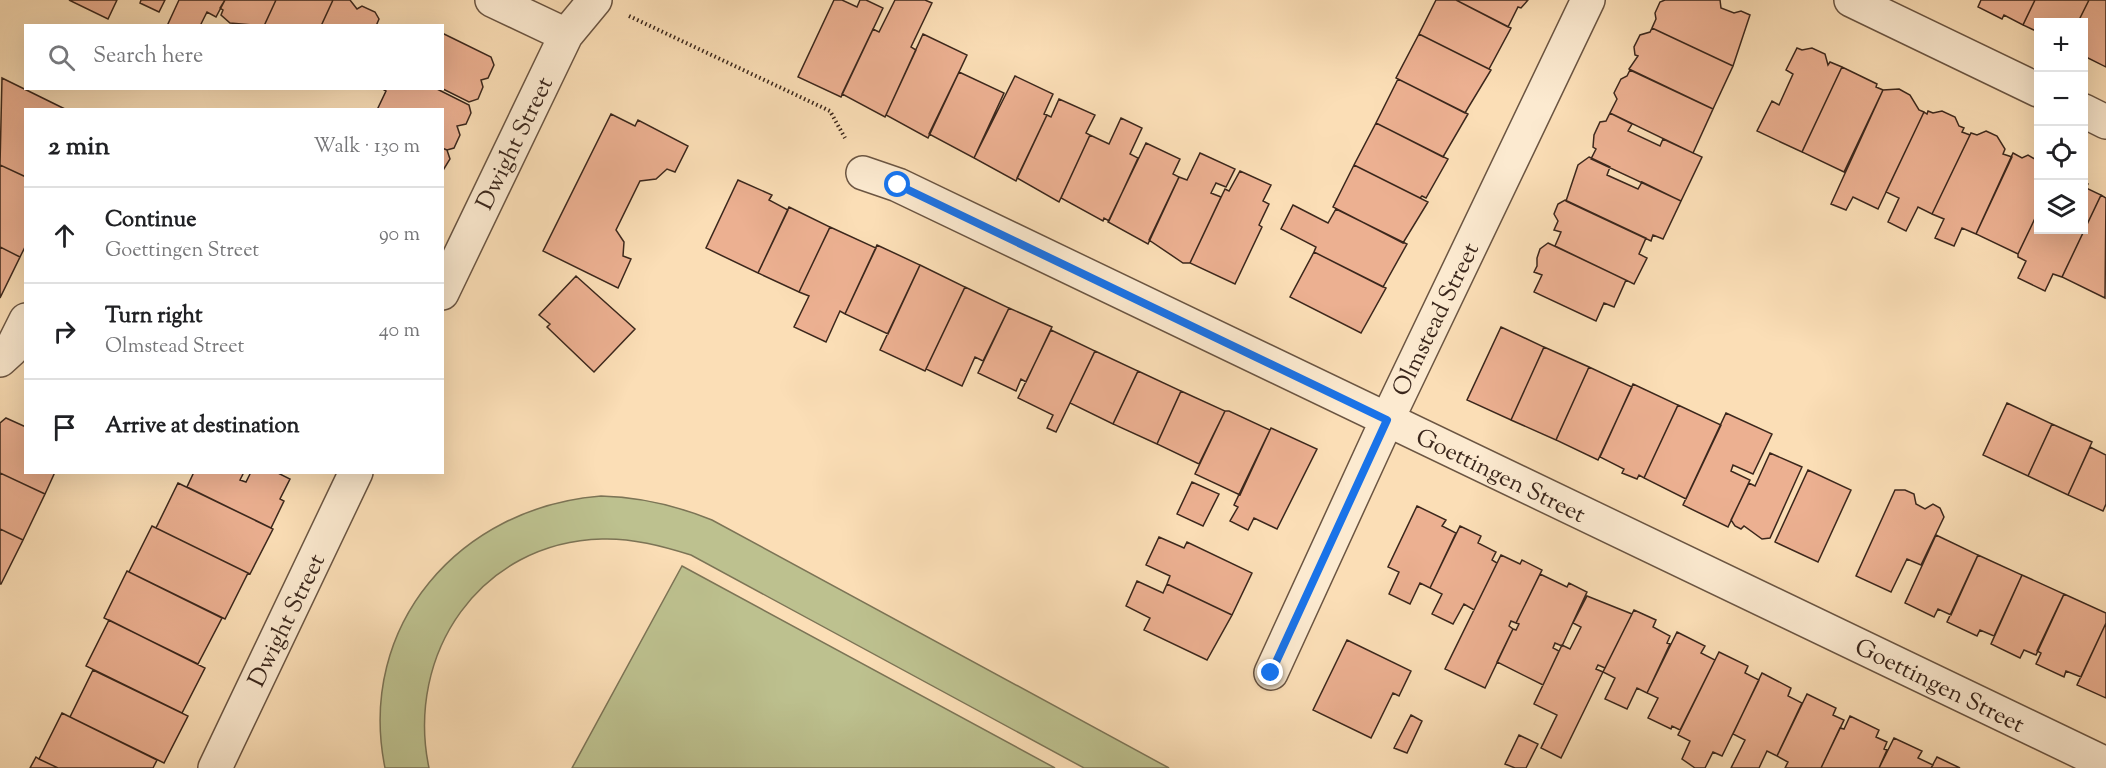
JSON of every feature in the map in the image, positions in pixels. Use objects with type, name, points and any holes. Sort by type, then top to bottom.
[{"type":"street","points":[[492,0],[566,35]]},
{"type":"street","name":"Dwight Street","points":[[444,289],[566,35],[595,0]]},
{"type":"street","name":"Olmstead Street","points":[[1271,673],[1387,420],[1588,0]]},
{"type":"street","points":[[1851,0],[2034,88]]},
{"type":"street","points":[[2088,113],[2106,122]]},
{"type":"street","name":"Goettingen Street","points":[[863,173],[898,185],[2106,764]]},
{"type":"street","points":[[0,360],[11,350],[24,324]]},
{"type":"street","name":"Dwight Street","points":[[215,768],[355,474]]},
{"type":"path","points":[[628,15],[830,111]]},
{"type":"green space","points":[[601,496],[658,503],[712,520],[1169,768],[1084,768],[691,555],[647,543],[602,539],[559,545],[520,560],[487,583],[461,612],[441,646],[429,685],[425,726],[429,768],[385,768],[380,716],[387,667],[403,622],[429,582],[463,549],[504,523],[550,505]]},
{"type":"green space","points":[[682,566],[1055,768],[572,768]]},
{"type":"building","points":[[69,0],[117,0],[108,19]]},
{"type":"building","points":[[141,0],[165,0],[159,12],[140,3]]},
{"type":"building","points":[[179,0],[225,0],[216,17],[207,12],[201,24],[168,24]]},
{"type":"building","points":[[225,0],[276,0],[265,24],[230,23],[221,15],[223,10],[220,8]]},
{"type":"building","points":[[276,0],[333,0],[322,24],[265,24]]},
{"type":"building","points":[[333,0],[350,0],[357,9],[362,6],[375,12],[379,19],[377,24],[322,24]]},
{"type":"building","points":[[834,0],[842,0],[857,7],[860,0],[866,0],[883,8],[841,97],[798,77]]},
{"type":"building","points":[[895,0],[925,0],[932,3],[911,47],[916,50],[885,117],[842,94],[873,29],[879,32]]},
{"type":"building","points":[[1436,0],[1456,0],[1511,28],[1489,69],[1419,34]]},
{"type":"building","points":[[1456,0],[1528,0],[1521,8],[1518,7],[1508,27]]},
{"type":"building","points":[[1665,0],[1720,0],[1721,8],[1734,13],[1741,11],[1750,15],[1733,66],[1652,28],[1660,2]]},
{"type":"building","points":[[1981,0],[2035,0],[2023,25],[2004,15],[2002,19],[1978,7]]},
{"type":"building","points":[[2035,0],[2089,0],[2080,18],[2034,18],[2034,30],[2023,25]]},
{"type":"building","points":[[2089,0],[2106,0],[2106,67],[2088,58],[2088,18],[2080,18]]},
{"type":"building","points":[[1652,28],[1733,66],[1713,109],[1629,69],[1638,56],[1635,55],[1634,47],[1640,35],[1650,32]]},
{"type":"building","points":[[444,34],[491,57],[494,65],[488,78],[481,80],[483,87],[478,99],[469,102],[444,90]]},
{"type":"building","points":[[923,34],[967,55],[928,138],[886,115]]},
{"type":"building","points":[[1419,34],[1491,70],[1465,113],[1396,78]]},
{"type":"building","points":[[1797,48],[1802,50],[1812,48],[1825,54],[1828,65],[1830,62],[1842,67],[1802,152],[1757,131],[1772,101],[1779,105],[1793,74],[1786,70]]},
{"type":"building","points":[[1842,67],[1877,84],[1876,87],[1883,90],[1844,172],[1802,152]]},
{"type":"building","points":[[1630,70],[1713,109],[1693,153],[1610,113],[1617,99],[1614,93],[1621,79],[1627,76]]},
{"type":"building","points":[[959,72],[1004,93],[974,158],[929,134]]},
{"type":"building","points":[[1015,76],[1053,94],[1044,114],[1047,115],[1016,181],[974,158]]},
{"type":"building","points":[[2,78],[63,108],[24,108],[24,176],[0,165]]},
{"type":"building","points":[[1398,79],[1468,114],[1443,157],[1376,123]]},
{"type":"building","points":[[1899,89],[1910,95],[1919,110],[1924,112],[1878,209],[1853,197],[1846,210],[1831,204],[1883,90]]},
{"type":"building","points":[[384,90],[439,90],[469,105],[471,113],[466,124],[457,126],[460,135],[454,148],[444,149],[444,108],[378,108],[386,91]]},
{"type":"building","points":[[1059,99],[1095,115],[1086,133],[1090,135],[1059,202],[1017,178],[1047,115],[1051,117]]},
{"type":"building","points":[[1928,111],[1933,113],[1942,111],[1955,117],[1959,126],[1964,128],[1962,132],[1970,135],[1932,214],[1918,207],[1906,231],[1888,222],[1899,198],[1886,192],[1924,112],[1927,114]]},
{"type":"building","points":[[1610,113],[1632,124],[1628,131],[1660,146],[1663,139],[1702,157],[1681,201],[1591,159],[1596,149],[1593,147],[1594,135],[1600,122],[1606,121]]},
{"type":"building","points":[[611,114],[635,126],[638,120],[688,146],[675,172],[667,169],[656,179],[640,181],[616,230],[624,242],[623,256],[631,259],[618,288],[543,251]]},
{"type":"building","points":[[1121,118],[1142,128],[1130,154],[1138,158],[1109,221],[1104,218],[1103,221],[1061,198],[1090,135],[1109,144]]},
{"type":"building","points":[[1376,123],[1448,159],[1426,198],[1422,196],[1420,198],[1354,165]]},
{"type":"building","points":[[1986,131],[1997,136],[2005,149],[2003,154],[2012,157],[1976,234],[1962,228],[1954,246],[1935,238],[1944,219],[1932,214],[1971,133],[1977,135]]},
{"type":"building","points":[[1146,143],[1180,159],[1173,174],[1179,177],[1148,244],[1108,222]]},
{"type":"building","points":[[444,149],[447,150],[450,159],[444,169]]},
{"type":"building","points":[[1200,153],[1235,169],[1226,187],[1216,183],[1211,193],[1221,197],[1190,263],[1183,263],[1149,240],[1179,177],[1187,180]]},
{"type":"building","points":[[2013,153],[2022,158],[2028,155],[2034,159],[2034,220],[2018,254],[1976,234]]},
{"type":"building","points":[[1589,157],[1610,167],[1607,175],[1638,189],[1642,182],[1681,201],[1663,239],[1653,235],[1651,241],[1566,201],[1578,165]]},
{"type":"building","points":[[0,165],[24,176],[24,249],[20,257],[0,247]]},
{"type":"building","points":[[1354,165],[1428,202],[1403,243],[1333,207]]},
{"type":"building","points":[[1240,171],[1271,185],[1263,201],[1269,204],[1259,225],[1262,227],[1235,284],[1190,263],[1225,189],[1229,191]]},
{"type":"building","points":[[738,180],[772,195],[769,200],[788,210],[758,273],[706,248]]},
{"type":"building","points":[[2088,189],[2101,195],[2088,222]]},
{"type":"building","points":[[2101,195],[2106,198],[2105,298],[2062,277],[2082,234],[2088,234],[2088,222]]},
{"type":"building","points":[[1565,200],[1646,238],[1639,254],[1647,258],[1634,284],[1555,246],[1561,232],[1554,230],[1558,221],[1554,214],[1558,204]]},
{"type":"building","points":[[1293,205],[1328,223],[1336,209],[1407,244],[1383,287],[1314,252],[1316,247],[1281,229]]},
{"type":"building","points":[[789,207],[830,227],[799,292],[758,273]]},
{"type":"building","points":[[2034,220],[2034,234],[2082,234],[2062,277],[2053,274],[2045,291],[2018,278],[2026,261],[2018,257]]},
{"type":"building","points":[[830,227],[876,248],[845,314],[840,311],[826,342],[794,327],[809,296],[799,292]]},
{"type":"building","points":[[1548,243],[1626,280],[1614,307],[1604,303],[1596,321],[1534,292],[1542,275],[1534,272],[1537,258],[1540,249]]},
{"type":"building","points":[[877,245],[920,265],[888,334],[845,314]]},
{"type":"building","points":[[0,247],[20,257],[0,298]]},
{"type":"building","points":[[1314,252],[1386,288],[1361,333],[1290,297]]},
{"type":"building","points":[[920,265],[965,287],[925,371],[880,350]]},
{"type":"building","points":[[576,276],[635,329],[594,372],[547,327],[550,324],[539,315]]},
{"type":"building","points":[[965,287],[1009,308],[983,361],[975,357],[962,386],[926,369]]},
{"type":"building","points":[[1009,308],[1052,327],[1026,382],[1021,379],[1016,391],[978,373]]},
{"type":"building","points":[[1501,327],[1544,347],[1511,420],[1467,400]]},
{"type":"building","points":[[1051,330],[1095,351],[1056,432],[1047,428],[1053,415],[1018,398]]},
{"type":"building","points":[[1544,347],[1589,367],[1556,440],[1511,420]]},
{"type":"building","points":[[1095,351],[1138,371],[1113,424],[1070,403]]},
{"type":"building","points":[[1589,367],[1632,387],[1598,460],[1556,440]]},
{"type":"building","points":[[1138,371],[1181,391],[1157,444],[1113,424]]},
{"type":"building","points":[[1633,384],[1678,405],[1644,478],[1639,475],[1637,479],[1622,473],[1624,469],[1600,457]]},
{"type":"building","points":[[1181,391],[1225,411],[1199,464],[1157,444]]},
{"type":"building","points":[[2007,403],[2052,424],[2028,476],[1983,455]]},
{"type":"building","points":[[1678,405],[1721,425],[1686,499],[1644,478]]},
{"type":"building","points":[[1225,411],[1270,430],[1240,495],[1195,474]]},
{"type":"building","points":[[1726,413],[1772,434],[1753,474],[1733,465],[1731,471],[1750,480],[1728,527],[1683,505]]},
{"type":"building","points":[[6,418],[24,426],[24,474],[54,474],[45,494],[0,473],[0,423]]},
{"type":"building","points":[[2052,424],[2092,442],[2068,495],[2028,476]]},
{"type":"building","points":[[1271,428],[1317,449],[1277,529],[1254,518],[1248,530],[1230,521],[1238,507],[1234,505]]},
{"type":"building","points":[[2090,447],[2106,455],[2106,504],[2103,511],[2068,495]]},
{"type":"building","points":[[1770,453],[1802,467],[1770,538],[1762,539],[1744,526],[1741,529],[1735,526],[1731,520],[1749,483],[1755,486]]},
{"type":"building","points":[[1808,470],[1851,490],[1818,562],[1775,542]]},
{"type":"building","points":[[0,473],[45,494],[23,540],[0,529]]},
{"type":"building","points":[[193,474],[243,474],[240,480],[246,482],[250,474],[280,474],[290,479],[280,499],[284,501],[271,528],[187,487]]},
{"type":"building","points":[[1192,482],[1219,494],[1203,526],[1177,514]]},
{"type":"building","points":[[178,483],[273,529],[250,574],[156,528]]},
{"type":"building","points":[[1895,490],[1905,490],[1914,494],[1916,504],[1925,509],[1933,504],[1940,508],[1944,517],[1921,565],[1907,559],[1891,592],[1856,576]]},
{"type":"building","points":[[1417,506],[1446,520],[1442,526],[1456,533],[1430,588],[1420,583],[1410,604],[1389,594],[1399,572],[1388,567]]},
{"type":"building","points":[[152,526],[248,573],[225,619],[129,572]]},
{"type":"building","points":[[1460,526],[1481,536],[1478,543],[1496,552],[1492,560],[1497,563],[1474,610],[1464,604],[1453,624],[1432,614],[1442,594],[1430,588]]},
{"type":"building","points":[[0,529],[23,540],[1,584],[0,584]]},
{"type":"building","points":[[1936,535],[1978,555],[1951,615],[1938,609],[1934,617],[1905,603]]},
{"type":"building","points":[[1159,537],[1184,548],[1187,542],[1252,573],[1232,615],[1167,584],[1170,576],[1146,565]]},
{"type":"building","points":[[1501,555],[1520,564],[1522,560],[1542,570],[1516,623],[1511,621],[1509,626],[1513,629],[1485,688],[1445,669]]},
{"type":"building","points":[[1978,555],[2022,575],[1994,636],[1980,630],[1977,636],[1947,622]]},
{"type":"building","points":[[127,571],[222,618],[198,664],[104,618]]},
{"type":"building","points":[[1540,574],[1567,587],[1569,583],[1587,592],[1562,646],[1555,643],[1553,648],[1559,651],[1543,685],[1497,662],[1513,629],[1516,630],[1519,624],[1516,623]]},
{"type":"building","points":[[2022,575],[2064,594],[2036,655],[2024,650],[2020,658],[1991,644]]},
{"type":"building","points":[[1137,581],[1163,593],[1167,584],[1232,615],[1207,660],[1144,630],[1150,618],[1126,606]]},
{"type":"building","points":[[2064,594],[2106,613],[2106,623],[2081,677],[2066,671],[2064,677],[2036,664],[2041,653],[2037,651]]},
{"type":"building","points":[[1587,596],[1632,614],[1605,668],[1598,665],[1596,669],[1603,672],[1561,758],[1541,748],[1557,715],[1534,704],[1562,645],[1570,649],[1581,627],[1573,623]]},
{"type":"building","points":[[1634,610],[1656,620],[1653,627],[1670,636],[1667,643],[1670,644],[1647,693],[1637,688],[1627,709],[1605,699],[1615,678],[1603,672]]},
{"type":"building","points":[[109,620],[205,668],[182,713],[86,666]]},
{"type":"building","points":[[2106,623],[2106,698],[2077,685]]},
{"type":"building","points":[[1677,632],[1705,646],[1701,653],[1715,660],[1680,730],[1672,726],[1671,729],[1648,718],[1658,698],[1647,693]]},
{"type":"building","points":[[1347,640],[1411,671],[1399,696],[1393,693],[1371,738],[1313,710]]},
{"type":"building","points":[[1719,652],[1748,666],[1745,673],[1759,680],[1722,756],[1713,752],[1705,768],[1695,768],[1682,759],[1690,741],[1678,735]]},
{"type":"building","points":[[93,670],[188,716],[164,763],[70,717]]},
{"type":"building","points":[[1762,673],[1791,688],[1788,696],[1802,703],[1777,756],[1767,751],[1759,768],[1731,768],[1745,740],[1733,734]]},
{"type":"building","points":[[1807,694],[1836,708],[1833,715],[1844,720],[1821,768],[1785,768],[1788,762],[1777,756]]},
{"type":"building","points":[[62,713],[157,760],[153,768],[58,768],[39,759]]},
{"type":"building","points":[[1411,715],[1422,721],[1407,753],[1394,748]]},
{"type":"building","points":[[1850,716],[1879,730],[1876,737],[1887,742],[1884,749],[1887,750],[1879,768],[1821,768],[1840,728],[1844,729]]},
{"type":"building","points":[[1519,735],[1538,744],[1526,768],[1515,768],[1505,764]]},
{"type":"building","points":[[1894,738],[1922,751],[1918,758],[1933,765],[1931,768],[1879,768]]},
{"type":"building","points":[[36,757],[39,759],[58,768],[30,768]]},
{"type":"building","points":[[1937,757],[1960,768],[1931,768]]},
{"type":"route","points":[[898,185],[1387,420],[1271,673]]}]
